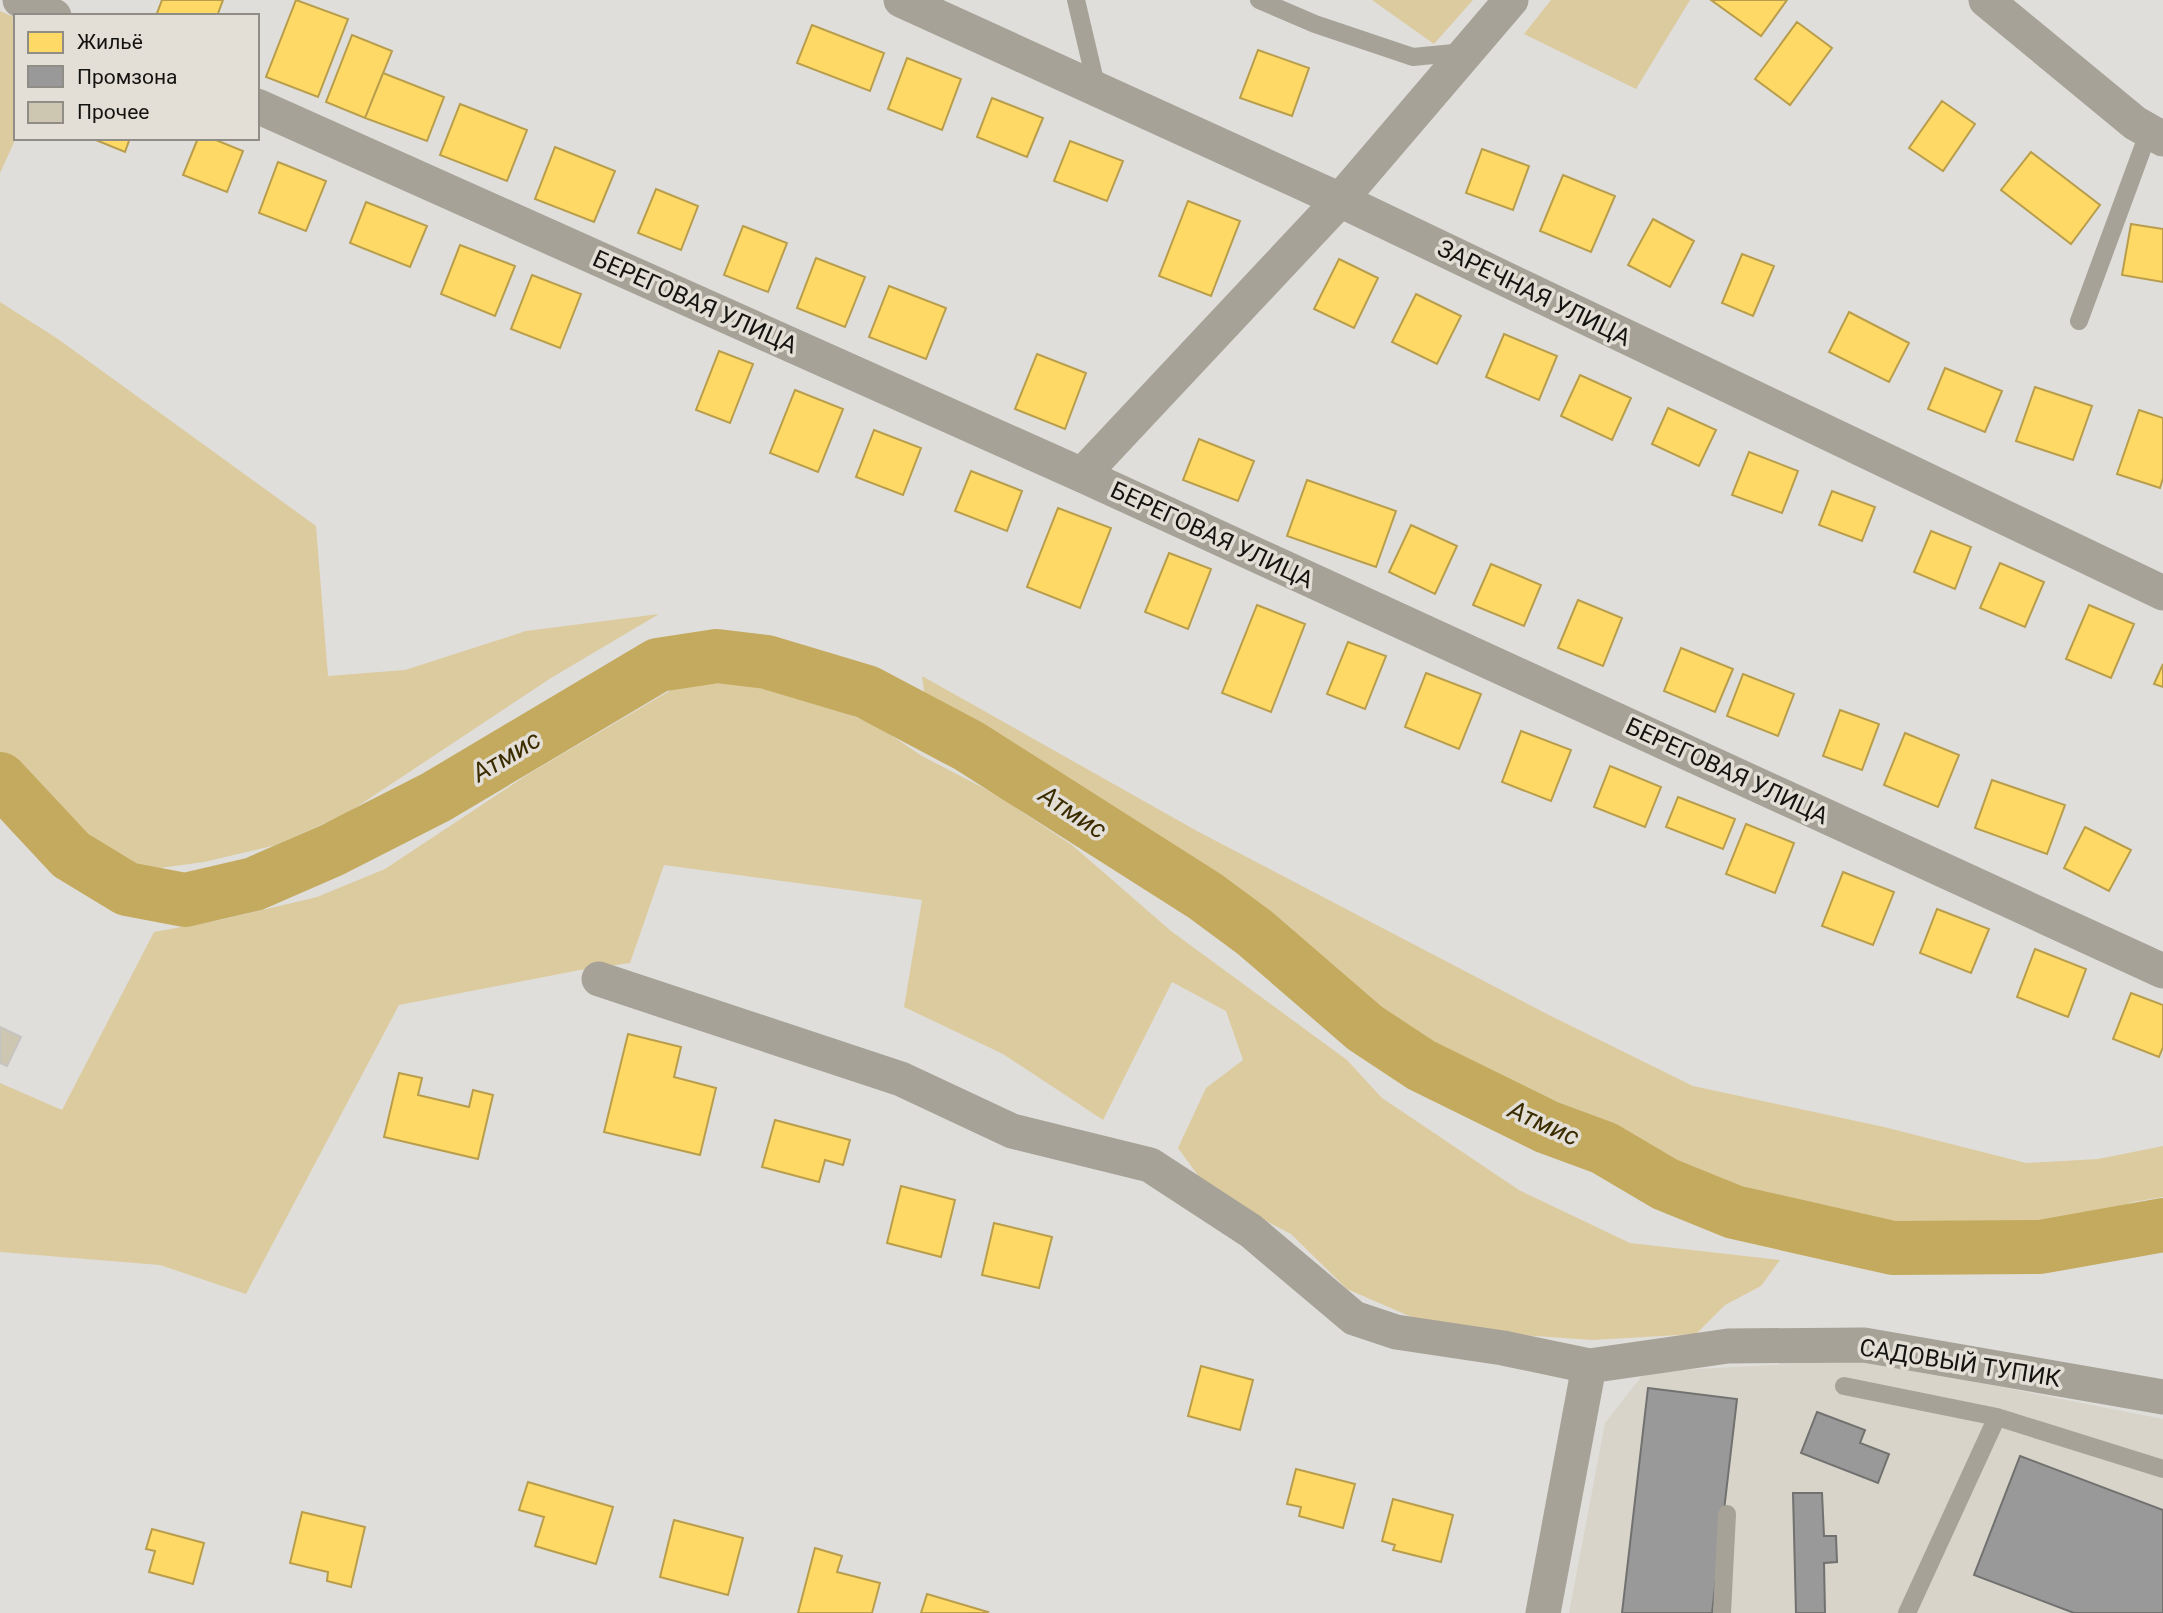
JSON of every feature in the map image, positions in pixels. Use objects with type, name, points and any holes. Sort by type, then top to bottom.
[{"type":"street","points":[[20,0],[50,14]]},
{"type":"street","name":"ЗАРЕЧНАЯ УЛИЦА","points":[[901,0],[1340,200],[2163,593]]},
{"type":"street","points":[[1082,475],[1340,200],[1511,0]]},
{"type":"street","points":[[1986,0],[2135,123],[2156,135]]},
{"type":"street","name":"БЕРЕГОВАЯ УЛИЦА","points":[[259,107],[1082,475],[2163,971]]},
{"type":"street","points":[[599,979],[901,1079],[1012,1131],[1150,1165],[1251,1231],[1354,1318],[1396,1332],[1503,1348],[1589,1366],[1543,1613]]},
{"type":"street","name":"САДОВЫЙ ТУПИК","points":[[1589,1366],[1728,1346],[1864,1345],[2163,1397]]},
{"type":"lane","points":[[1076,0],[1097,89]]},
{"type":"lane","points":[[1259,0],[1315,24],[1413,57],[1467,51]]},
{"type":"lane","points":[[2079,321],[2156,135]]},
{"type":"lane","points":[[1844,1386],[1997,1417],[2163,1469]]},
{"type":"lane","points":[[1907,1613],[1997,1417]]},
{"type":"lane","points":[[1722,1613],[1727,1514]]},
{"type":"shaded area","points":[[1372,0],[1473,0],[1434,44]]},
{"type":"shaded area","points":[[1551,0],[1690,0],[1636,89],[1524,34]]},
{"type":"shaded area","points":[[0,11],[14,17],[15,140],[0,173]]},
{"type":"shaded area","points":[[0,302],[58,339],[316,526],[328,676],[405,670],[526,631],[659,614],[551,678],[349,812],[276,845],[204,862],[160,868],[106,861],[85,848],[28,782],[0,761]]},
{"type":"shaded area","points":[[722,674],[762,681],[876,725],[922,756],[995,794],[1072,845],[1171,931],[1347,1060],[1382,1098],[1519,1190],[1630,1243],[1780,1260],[1761,1286],[1725,1305],[1696,1334],[1593,1340],[1520,1335],[1416,1319],[1347,1289],[1291,1234],[1253,1214],[1200,1178],[1178,1148],[1206,1088],[1243,1060],[1226,1011],[1172,982],[1103,1120],[1003,1054],[904,1007],[922,900],[664,865],[630,963],[399,1005],[246,1294],[160,1265],[0,1252],[0,1083],[62,1110],[154,932],[220,920],[317,897],[385,869],[530,773],[690,679]]},
{"type":"shaded area","points":[[922,676],[1197,831],[1549,1015],[1693,1086],[1884,1127],[2026,1163],[2098,1159],[2163,1146],[2163,1197],[2133,1202],[2077,1221],[1884,1229],[1796,1210],[1707,1174],[1637,1157],[1581,1131],[1509,1085],[1409,1041],[1361,1001],[1287,958],[1231,894],[1135,825],[926,706]]},
{"type":"shaded area","points":[[1864,1360],[2163,1419],[2163,1613],[1569,1613],[1605,1423],[1645,1372]]},
{"type":"building: Жильё","points":[[162,0],[223,0],[218,14],[157,14]]},
{"type":"building: Жильё","points":[[296,0],[348,19],[318,97],[266,77]]},
{"type":"building: Жильё","points":[[1711,0],[1787,0],[1761,36]]},
{"type":"building: Жильё","points":[[1797,22],[1832,48],[1790,105],[1755,79]]},
{"type":"building: Жильё","points":[[812,25],[884,53],[870,91],[797,63]]},
{"type":"building: Жильё","points":[[352,35],[392,51],[365,118],[326,102]]},
{"type":"building: Жильё","points":[[1258,50],[1309,68],[1292,116],[1240,98]]},
{"type":"building: Жильё","points":[[907,58],[961,79],[942,130],[888,109]]},
{"type":"building: Жильё","points":[[383,73],[444,97],[427,141],[365,118]]},
{"type":"building: Жильё","points":[[992,98],[1043,118],[1027,157],[977,137]]},
{"type":"building: Жильё","points":[[1942,101],[1975,124],[1943,171],[1909,148]]},
{"type":"building: Жильё","points":[[460,104],[527,130],[507,181],[440,155]]},
{"type":"building: Жильё","points":[[96,140],[129,140],[125,152]]},
{"type":"building: Жильё","points":[[197,140],[216,140],[243,151],[227,192],[183,175]]},
{"type":"building: Жильё","points":[[1070,141],[1123,161],[1107,201],[1054,181]]},
{"type":"building: Жильё","points":[[555,147],[615,171],[594,222],[535,199]]},
{"type":"building: Жильё","points":[[1482,149],[1529,166],[1513,210],[1466,193]]},
{"type":"building: Жильё","points":[[2031,152],[2100,205],[2071,244],[2001,190]]},
{"type":"building: Жильё","points":[[278,162],[326,181],[306,231],[259,213]]},
{"type":"building: Жильё","points":[[1563,175],[1615,196],[1591,252],[1540,231]]},
{"type":"building: Жильё","points":[[656,189],[698,206],[681,250],[638,233]]},
{"type":"building: Жильё","points":[[1188,201],[1240,221],[1211,296],[1159,276]]},
{"type":"building: Жильё","points":[[366,202],[427,226],[410,267],[350,243]]},
{"type":"building: Жильё","points":[[1653,219],[1694,241],[1670,287],[1628,265]]},
{"type":"building: Жильё","points":[[2131,224],[2163,229],[2163,282],[2122,275]]},
{"type":"building: Жильё","points":[[743,226],[787,243],[768,292],[724,275]]},
{"type":"building: Жильё","points":[[460,245],[515,266],[495,316],[441,294]]},
{"type":"building: Жильё","points":[[1742,254],[1774,266],[1753,316],[1722,303]]},
{"type":"building: Жильё","points":[[816,258],[865,277],[845,327],[797,308]]},
{"type":"building: Жильё","points":[[1339,259],[1378,278],[1354,328],[1314,309]]},
{"type":"building: Жильё","points":[[532,275],[581,294],[560,348],[511,329]]},
{"type":"building: Жильё","points":[[889,286],[946,308],[926,359],[869,337]]},
{"type":"building: Жильё","points":[[1416,294],[1461,316],[1437,364],[1392,342]]},
{"type":"building: Жильё","points":[[1849,312],[1909,343],[1889,382],[1829,352]]},
{"type":"building: Жильё","points":[[1504,334],[1557,356],[1539,400],[1486,377]]},
{"type":"building: Жильё","points":[[719,351],[753,364],[730,423],[696,410]]},
{"type":"building: Жильё","points":[[1037,354],[1086,373],[1065,429],[1015,409]]},
{"type":"building: Жильё","points":[[1945,368],[2002,391],[1985,432],[1928,409]]},
{"type":"building: Жильё","points":[[1580,375],[1631,398],[1612,440],[1561,416]]},
{"type":"building: Жильё","points":[[2035,387],[2092,406],[2073,460],[2016,441]]},
{"type":"building: Жильё","points":[[795,390],[843,409],[818,472],[770,453]]},
{"type":"building: Жильё","points":[[1668,408],[1716,430],[1699,466],[1652,444]]},
{"type":"building: Жильё","points":[[2139,410],[2163,418],[2163,478],[2160,488],[2117,474]]},
{"type":"building: Жильё","points":[[874,430],[921,448],[903,495],[856,477]]},
{"type":"building: Жильё","points":[[1199,439],[1254,461],[1238,501],[1183,480]]},
{"type":"building: Жильё","points":[[1749,452],[1798,471],[1782,513],[1732,495]]},
{"type":"building: Жильё","points":[[971,471],[1022,491],[1007,531],[955,511]]},
{"type":"building: Жильё","points":[[1307,480],[1396,511],[1376,567],[1287,536]]},
{"type":"building: Жильё","points":[[1832,491],[1875,507],[1862,541],[1819,525]]},
{"type":"building: Жильё","points":[[1058,508],[1111,528],[1080,608],[1027,587]]},
{"type":"building: Жильё","points":[[1411,525],[1457,546],[1435,594],[1389,572]]},
{"type":"building: Жильё","points":[[1931,531],[1971,547],[1955,589],[1914,572]]},
{"type":"building: Жильё","points":[[1169,553],[1211,569],[1188,629],[1145,612]]},
{"type":"building: Жильё","points":[[2000,563],[2044,582],[2025,627],[1980,608]]},
{"type":"building: Жильё","points":[[1491,564],[1541,585],[1524,626],[1473,605]]},
{"type":"building: Жильё","points":[[1578,600],[1622,618],[1603,666],[1558,648]]},
{"type":"building: Жильё","points":[[1257,605],[1305,624],[1271,712],[1222,693]]},
{"type":"building: Жильё","points":[[2089,605],[2134,624],[2111,678],[2066,659]]},
{"type":"building: Жильё","points":[[1348,642],[1386,656],[1365,709],[1327,694]]},
{"type":"building: Жильё","points":[[1681,648],[1733,669],[1715,712],[1664,691]]},
{"type":"building: Жильё","points":[[2163,664],[2163,687],[2154,684]]},
{"type":"building: Жильё","points":[[1426,673],[1481,694],[1459,749],[1405,727]]},
{"type":"building: Жильё","points":[[1743,674],[1794,694],[1778,736],[1727,716]]},
{"type":"building: Жильё","points":[[1840,710],[1879,724],[1862,770],[1823,756]]},
{"type":"building: Жильё","points":[[1521,731],[1571,750],[1551,801],[1502,782]]},
{"type":"building: Жильё","points":[[1905,733],[1959,755],[1938,807],[1884,785]]},
{"type":"building: Жильё","points":[[1610,766],[1661,787],[1645,827],[1594,807]]},
{"type":"building: Жильё","points":[[1992,780],[2065,805],[2047,854],[1975,828]]},
{"type":"building: Жильё","points":[[1678,797],[1735,819],[1723,849],[1666,827]]},
{"type":"building: Жильё","points":[[1746,824],[1794,843],[1775,893],[1726,874]]},
{"type":"building: Жильё","points":[[2085,827],[2131,850],[2109,891],[2064,868]]},
{"type":"building: Жильё","points":[[1843,872],[1894,892],[1873,945],[1822,926]]},
{"type":"building: Жильё","points":[[1937,909],[1989,929],[1971,973],[1920,953]]},
{"type":"building: Жильё","points":[[2035,949],[2086,969],[2068,1017],[2017,997]]},
{"type":"building: Жильё","points":[[2131,993],[2163,1005],[2163,1047],[2159,1057],[2113,1039]]},
{"type":"building: Жильё","points":[[628,1034],[681,1047],[674,1077],[716,1088],[700,1155],[604,1132]]},
{"type":"building: Жильё","points":[[399,1073],[422,1078],[418,1095],[469,1107],[473,1090],[493,1095],[478,1159],[384,1137]]},
{"type":"building: Жильё","points":[[775,1120],[850,1140],[843,1165],[825,1160],[819,1182],[762,1167]]},
{"type":"building: Жильё","points":[[901,1186],[955,1200],[941,1257],[887,1243]]},
{"type":"building: Жильё","points":[[994,1223],[1052,1237],[1039,1288],[982,1275]]},
{"type":"building: Жильё","points":[[1201,1366],[1253,1380],[1240,1430],[1188,1416]]},
{"type":"building: Жильё","points":[[1296,1469],[1355,1484],[1343,1528],[1299,1516],[1301,1507],[1287,1504]]},
{"type":"building: Жильё","points":[[528,1482],[613,1507],[596,1564],[535,1546],[544,1517],[519,1510]]},
{"type":"building: Жильё","points":[[1393,1499],[1453,1515],[1441,1562],[1393,1550],[1395,1545],[1382,1541]]},
{"type":"building: Жильё","points":[[302,1512],[365,1527],[351,1587],[327,1581],[328,1572],[290,1563]]},
{"type":"building: Жильё","points":[[674,1520],[743,1538],[728,1595],[660,1577]]},
{"type":"building: Жильё","points":[[152,1529],[204,1543],[193,1584],[149,1572],[155,1551],[146,1549]]},
{"type":"building: Жильё","points":[[815,1548],[842,1556],[837,1572],[880,1583],[872,1613],[798,1613]]},
{"type":"building: Жильё","points":[[927,1594],[988,1612],[921,1613]]},
{"type":"building: Промзона","points":[[1648,1388],[1737,1399],[1712,1613],[1622,1613]]},
{"type":"building: Промзона","points":[[1817,1412],[1865,1430],[1860,1443],[1889,1454],[1878,1483],[1801,1453]]},
{"type":"building: Промзона","points":[[2020,1456],[2163,1510],[2163,1613],[2074,1613],[1974,1575]]},
{"type":"building: Промзона","points":[[1793,1493],[1822,1493],[1824,1536],[1836,1536],[1837,1562],[1824,1563],[1825,1613],[1796,1613]]},
{"type":"building: Прочее","points":[[0,1027],[21,1037],[7,1066],[0,1063]]},
{"type":"waterway","name":"Атмис","points":[[0,779],[71,855],[127,889],[185,900],[254,884],[332,850],[436,797],[658,665],[717,656],[767,662],[867,692],[969,746],[1205,896],[1255,933],[1365,1028],[1421,1065],[1547,1127],[1604,1148],[1665,1184],[1734,1212],[1893,1248],[2040,1247],[2163,1225]]}]
